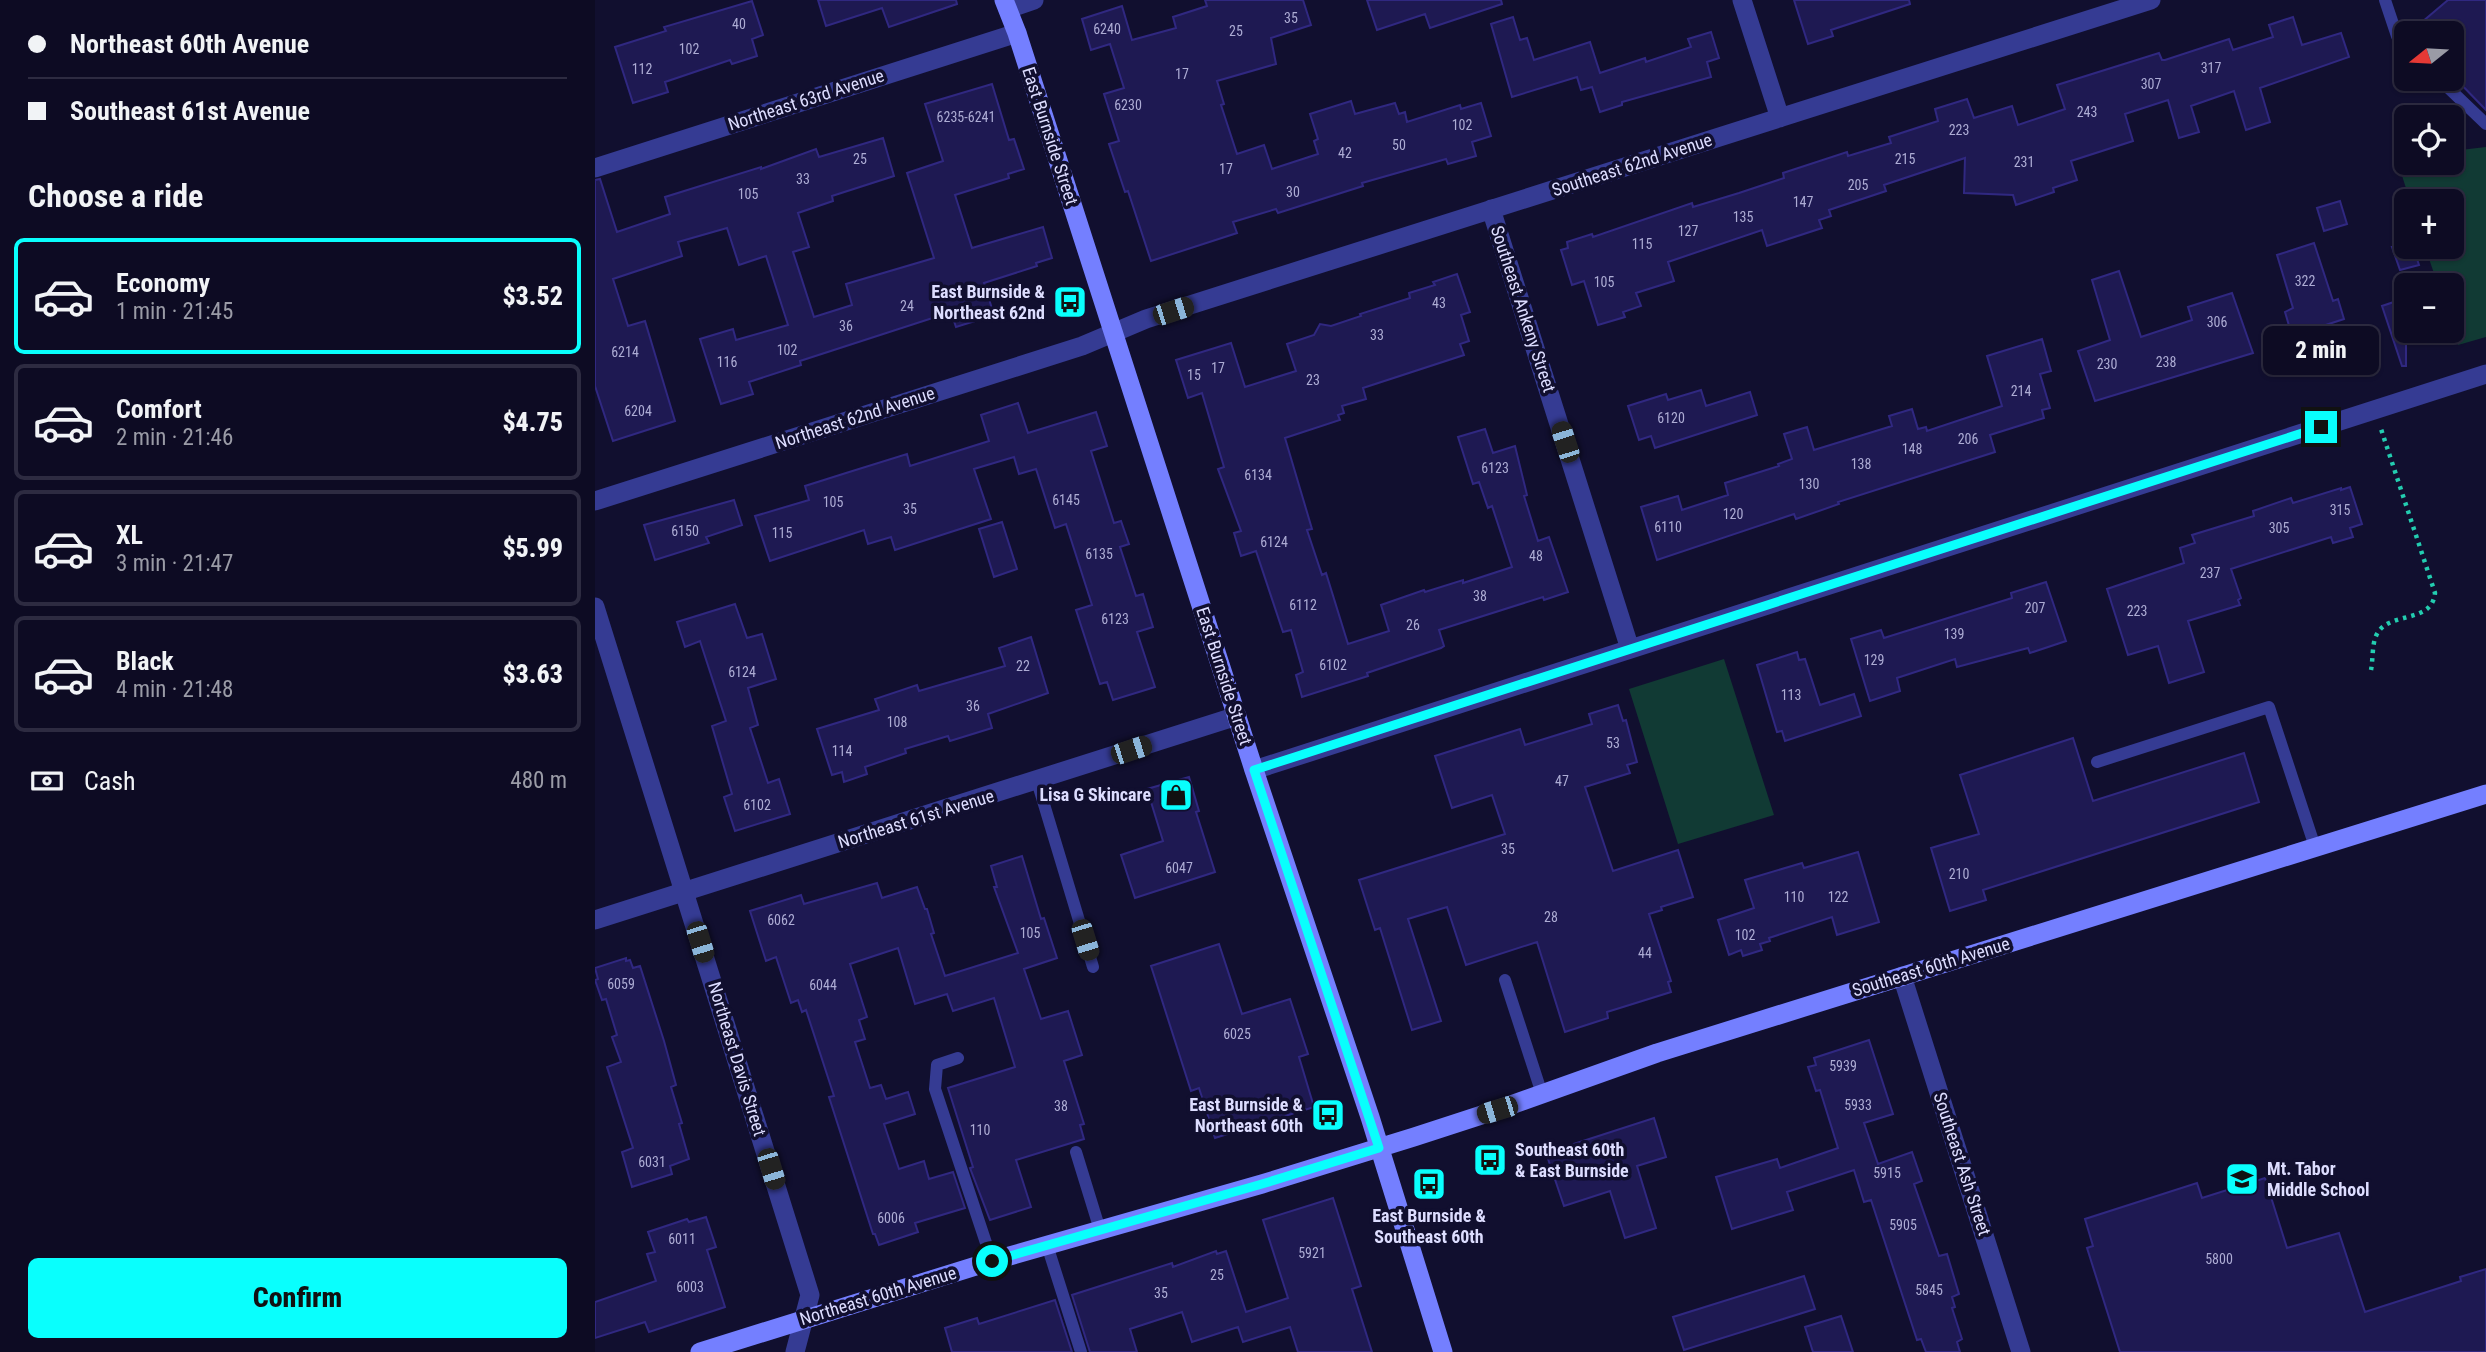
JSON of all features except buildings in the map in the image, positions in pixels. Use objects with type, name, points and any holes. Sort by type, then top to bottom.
[{"type":"main road","name":"East Burnside Street","points":[[1006,4],[1443,1352]]},
{"type":"main road","name":"Southeast 60th Avenue","points":[[1379,1148],[1657,1053],[2486,794]]},
{"type":"main road","name":"Northeast 60th Avenue","points":[[700,1352],[992,1261],[1379,1148]]},
{"type":"street","points":[[1006,4],[1034,0]]},
{"type":"street","points":[[1742,0],[1780,118]]},
{"type":"street","name":"Southeast 62nd Avenue","points":[[1113,333],[1146,319],[2151,0]]},
{"type":"street","name":"Northeast 63rd Avenue","points":[[595,168],[1017,33]]},
{"type":"street","name":"Southeast Ankeny Street","points":[[1491,209],[1630,649]]},
{"type":"street","name":"Northeast 62nd Avenue","points":[[595,501],[1082,346],[1113,333]]},
{"type":"street","points":[[1254,770],[2486,374]]},
{"type":"street","name":"Northeast Davis Street","points":[[595,607],[810,1295],[795,1352]]},
{"type":"street","name":"Northeast 61st Avenue","points":[[595,920],[1237,716]]},
{"type":"street","name":"Southeast Ash Street","points":[[1902,976],[2021,1352]]},
{"type":"lane","points":[[2385,0],[2394,27]]},
{"type":"lane","points":[[2452,91],[2486,124]]},
{"type":"lane","points":[[2097,762],[2269,707],[2315,847]]},
{"type":"lane","points":[[1037,781],[1093,967]]},
{"type":"lane","points":[[1505,980],[1542,1094]]},
{"type":"lane","points":[[958,1058],[937,1065],[935,1089],[992,1261]]},
{"type":"lane","points":[[1076,1152],[1100,1230]]},
{"type":"lane","points":[[1047,1245],[1081,1352]]},
{"type":"path","points":[[2371,670],[2375,637],[2384,624],[2429,610],[2435,593],[2374,410]]},
{"type":"green space","points":[[2486,147],[2486,337],[2458,345],[2457,343],[2464,343],[2464,273],[2434,273],[2429,259],[2464,259],[2464,189],[2406,189],[2402,175],[2464,175],[2464,150]]},
{"type":"green space","points":[[1724,659],[1774,815],[1678,844],[1629,689]]},
{"type":"place","name":"East Burnside & Northeast 62nd","points":[[1070,302]]},
{"type":"place","name":"Lisa G Skincare","points":[[1176,795]]},
{"type":"place","name":"East Burnside & Northeast 60th","points":[[1328,1115]]},
{"type":"place","name":"Southeast 60th & East Burnside","points":[[1490,1160]]},
{"type":"place","name":"Mt. Tabor Middle School","points":[[2242,1179]]},
{"type":"place","name":"East Burnside & Southeast 60th","points":[[1429,1184]]},
{"type":"route","points":[[992,1261],[1379,1148],[1254,770],[2321,427]]}]
